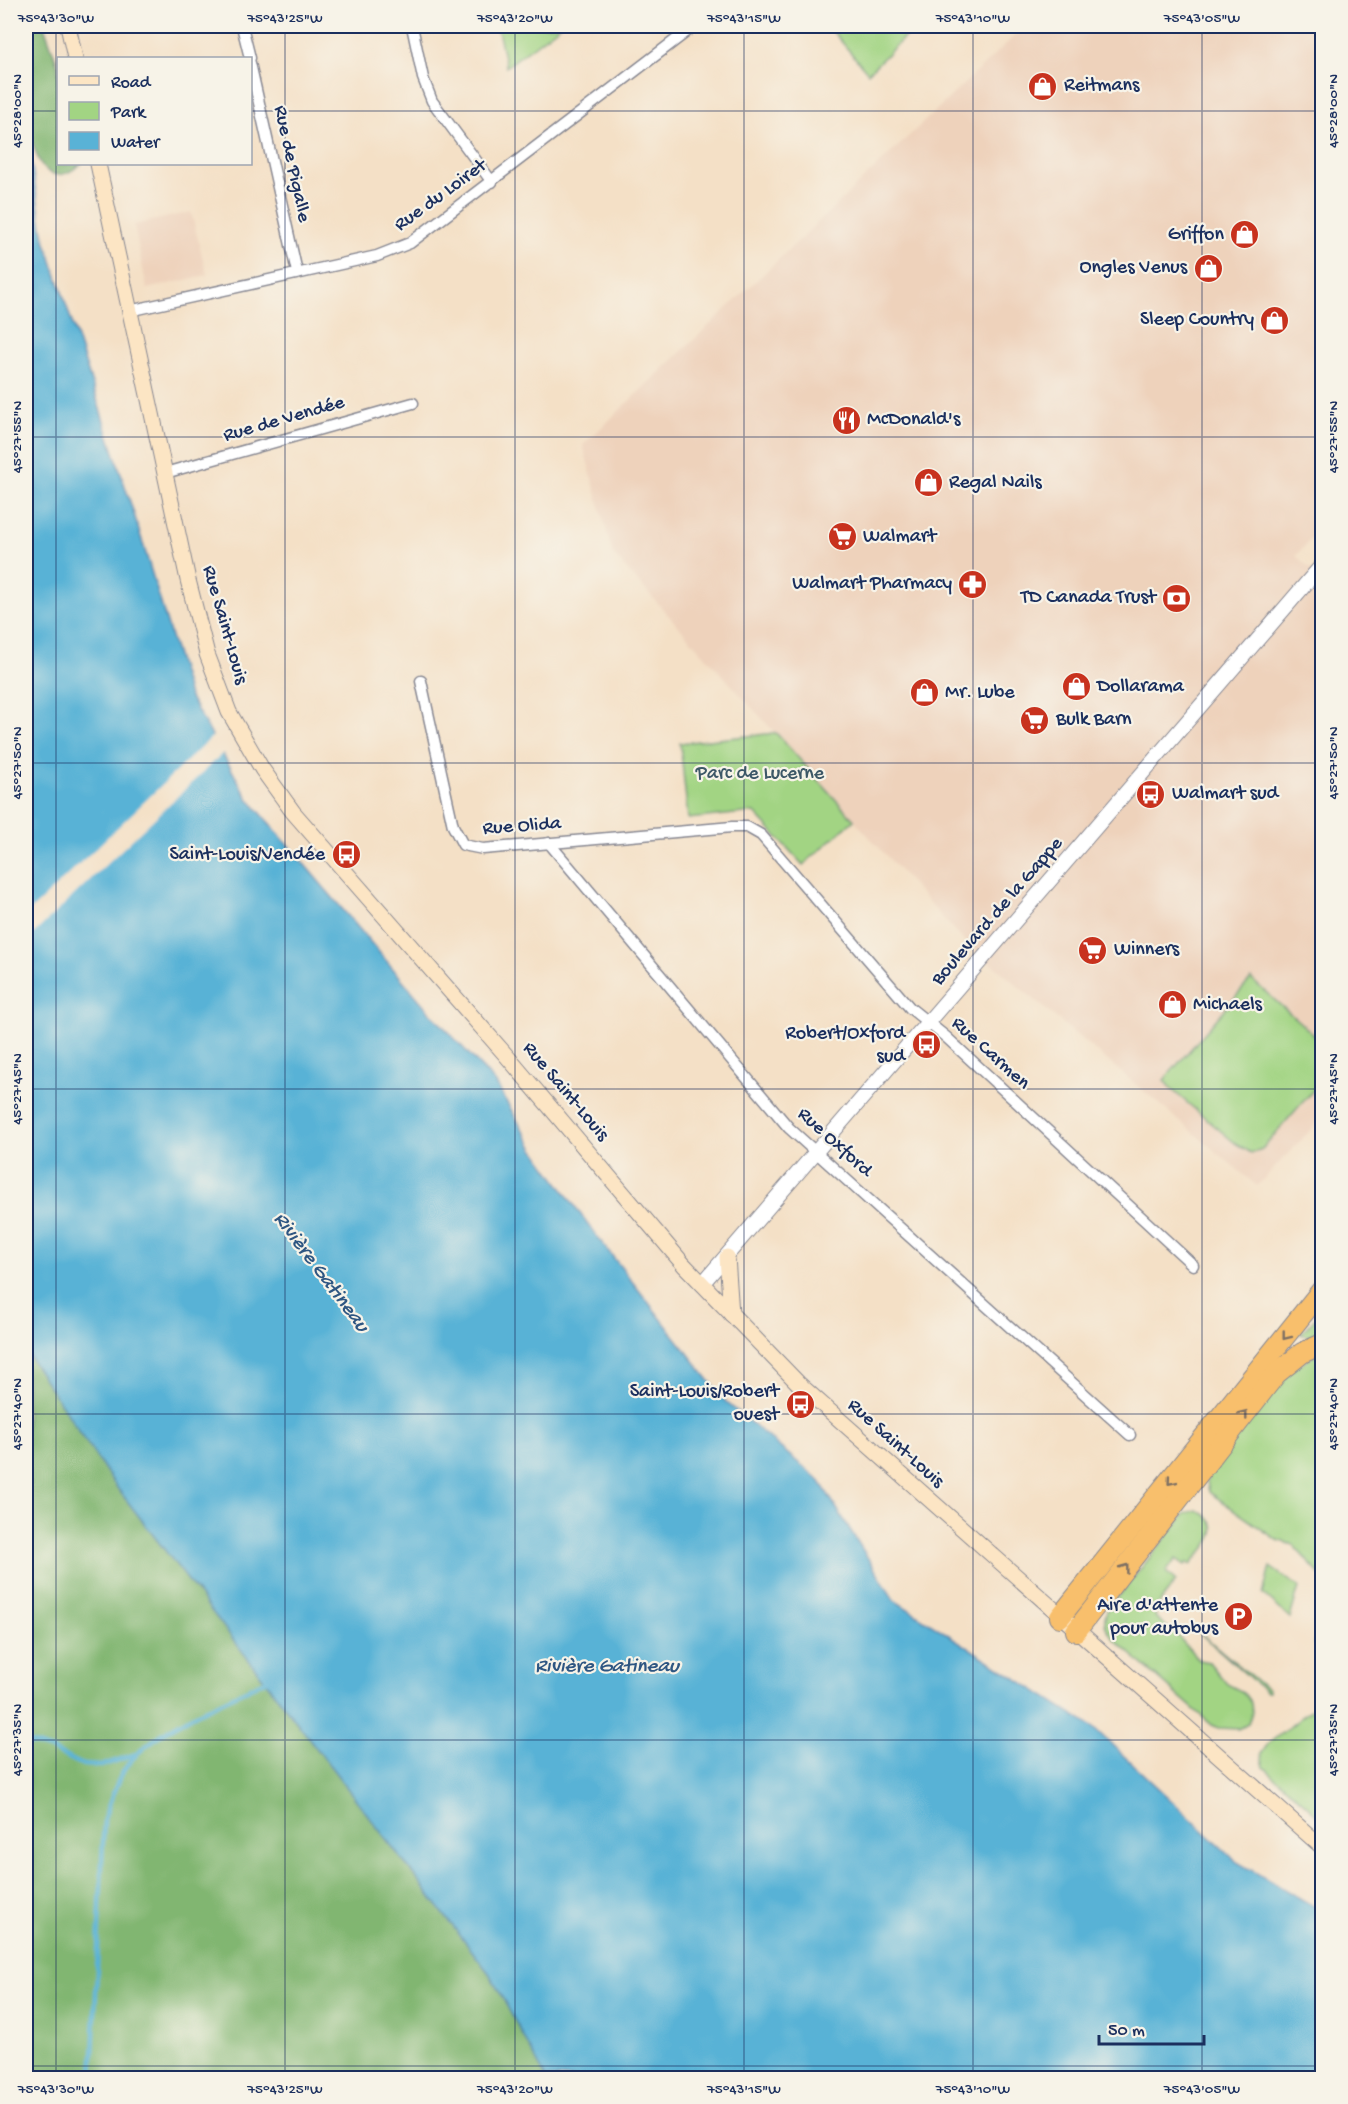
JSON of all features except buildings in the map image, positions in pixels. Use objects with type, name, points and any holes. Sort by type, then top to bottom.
[{"type":"highway","points":[[1060,1617],[1323,1290]]},
{"type":"highway","points":[[1076,1631],[1276,1374],[1294,1358],[1323,1344]]},
{"type":"main road","points":[[68,26],[75,57]]},
{"type":"main road","name":"Rue Saint-Louis","points":[[98,165],[190,587],[212,671],[229,712],[262,769],[324,849],[506,1054],[665,1244],[798,1383],[850,1432],[1323,1847]]},
{"type":"main road","points":[[727,1257],[731,1314]]},
{"type":"street","name":"Rue de Pigalle","points":[[242,26],[249,57]]},
{"type":"street","points":[[412,26],[423,78],[432,101],[492,182]]},
{"type":"street","name":"Rue du Loiret","points":[[129,311],[377,256],[410,243],[694,26]]},
{"type":"street","name":"Rue de Pigalle","points":[[252,70],[297,272]]},
{"type":"street","name":"Rue de Vendée","points":[[165,473],[413,403]]},
{"type":"street","name":"Boulevard de la Gappe","points":[[702,1284],[1323,565]]},
{"type":"street","name":"Rue Olida","points":[[421,681],[457,838],[463,845],[473,849],[732,827],[753,829]]},
{"type":"street","name":"Rue Carmen","points":[[753,829],[761,835],[910,1008],[1193,1265]]},
{"type":"street","name":"Rue Oxford","points":[[549,843],[769,1107],[1130,1435]]},
{"type":"shaded area","points":[[1025,26],[1322,26],[1322,526],[1296,556],[1322,579],[1322,1118],[1257,1186],[962,939],[613,554],[583,445]]},
{"type":"shaded area","points":[[191,212],[207,275],[147,289],[134,225]]},
{"type":"green space","points":[[26,26],[44,26],[57,63],[57,165],[79,165],[60,175],[45,169],[35,152],[30,126]]},
{"type":"green space","points":[[497,26],[560,26],[506,67]]},
{"type":"green space","points":[[828,26],[916,26],[868,73]]},
{"type":"green space","name":"Parc de Lucerne","points":[[776,733],[854,820],[803,865],[754,812],[688,819],[680,743]]},
{"type":"green space","points":[[1251,979],[1322,1042],[1322,1080],[1262,1149],[1251,1153],[1235,1143],[1171,1089],[1164,1080]]},
{"type":"green space","points":[[1322,1312],[1322,1333],[1312,1337],[1300,1334]]},
{"type":"green space","points":[[1322,1350],[1322,1577],[1293,1545],[1277,1540],[1209,1492],[1207,1482],[1209,1469],[1290,1371]]},
{"type":"green space","points":[[26,1352],[118,1489],[489,1973],[546,2078],[26,2078]]},
{"type":"green space","points":[[1197,1510],[1207,1516],[1212,1523],[1214,1530],[1212,1536],[1191,1565],[1187,1562],[1185,1565],[1176,1559],[1166,1572],[1176,1581],[1154,1610],[1156,1618],[1177,1635],[1199,1660],[1209,1662],[1227,1684],[1243,1692],[1251,1703],[1252,1712],[1248,1724],[1239,1729],[1219,1728],[1212,1725],[1116,1641],[1107,1630],[1105,1622],[1108,1609],[1185,1514]]},
{"type":"green space","points":[[1270,1567],[1299,1587],[1290,1618],[1263,1594]]},
{"type":"green space","points":[[1322,1612],[1322,1652],[1314,1644]]},
{"type":"green space","points":[[1193,1627],[1268,1690],[1268,1692],[1266,1692]]},
{"type":"green space","points":[[1322,1701],[1322,1819],[1264,1767],[1261,1754],[1268,1744]]},
{"type":"water","name":"Rivière Gatineau","points":[[26,132],[43,233],[134,514],[189,696],[248,798],[429,1011],[495,1082],[534,1149],[592,1230],[726,1402],[819,1480],[894,1600],[1094,1728],[1237,1862],[1322,1911],[1322,2078],[546,2078],[489,1973],[118,1489],[26,1352]]},
{"type":"pier","points":[[215,734],[225,751],[26,941],[26,915]]},
{"type":"waterway","points":[[92,2078],[104,1819],[117,1784],[125,1768],[137,1754],[165,1732],[198,1713],[265,1681]]},
{"type":"waterway","points":[[26,1742],[52,1750],[83,1765],[101,1766],[136,1754]]},
{"type":"place","name":"Reitmans","points":[[1043,86]]},
{"type":"place","name":"Griffon","points":[[1245,235]]},
{"type":"place","name":"Ongles Venus","points":[[1208,268]]},
{"type":"place","name":"Sleep Country","points":[[1275,320]]},
{"type":"place","name":"McDonald's","points":[[846,420]]},
{"type":"place","name":"Regal Nails","points":[[928,483]]},
{"type":"place","name":"Walmart","points":[[842,537]]},
{"type":"place","name":"Walmart Pharmacy","points":[[973,584]]},
{"type":"place","name":"TD Canada Trust","points":[[1177,598]]},
{"type":"place","name":"Dollarama","points":[[1076,687]]},
{"type":"place","name":"Mr. Lube","points":[[924,693]]},
{"type":"place","name":"Bulk Barn","points":[[1035,720]]},
{"type":"place","name":"Walmart sud","points":[[1151,794]]},
{"type":"place","name":"Saint-Louis/Vendée","points":[[346,855]]},
{"type":"place","name":"Winners","points":[[1093,950]]},
{"type":"place","name":"Michaels","points":[[1172,1005]]},
{"type":"place","name":"Robert/Oxford sud","points":[[926,1045]]},
{"type":"place","name":"Saint-Louis/Robert ouest","points":[[800,1404]]},
{"type":"place","name":"Aire d'attente pour autobus","points":[[1239,1617]]}]
